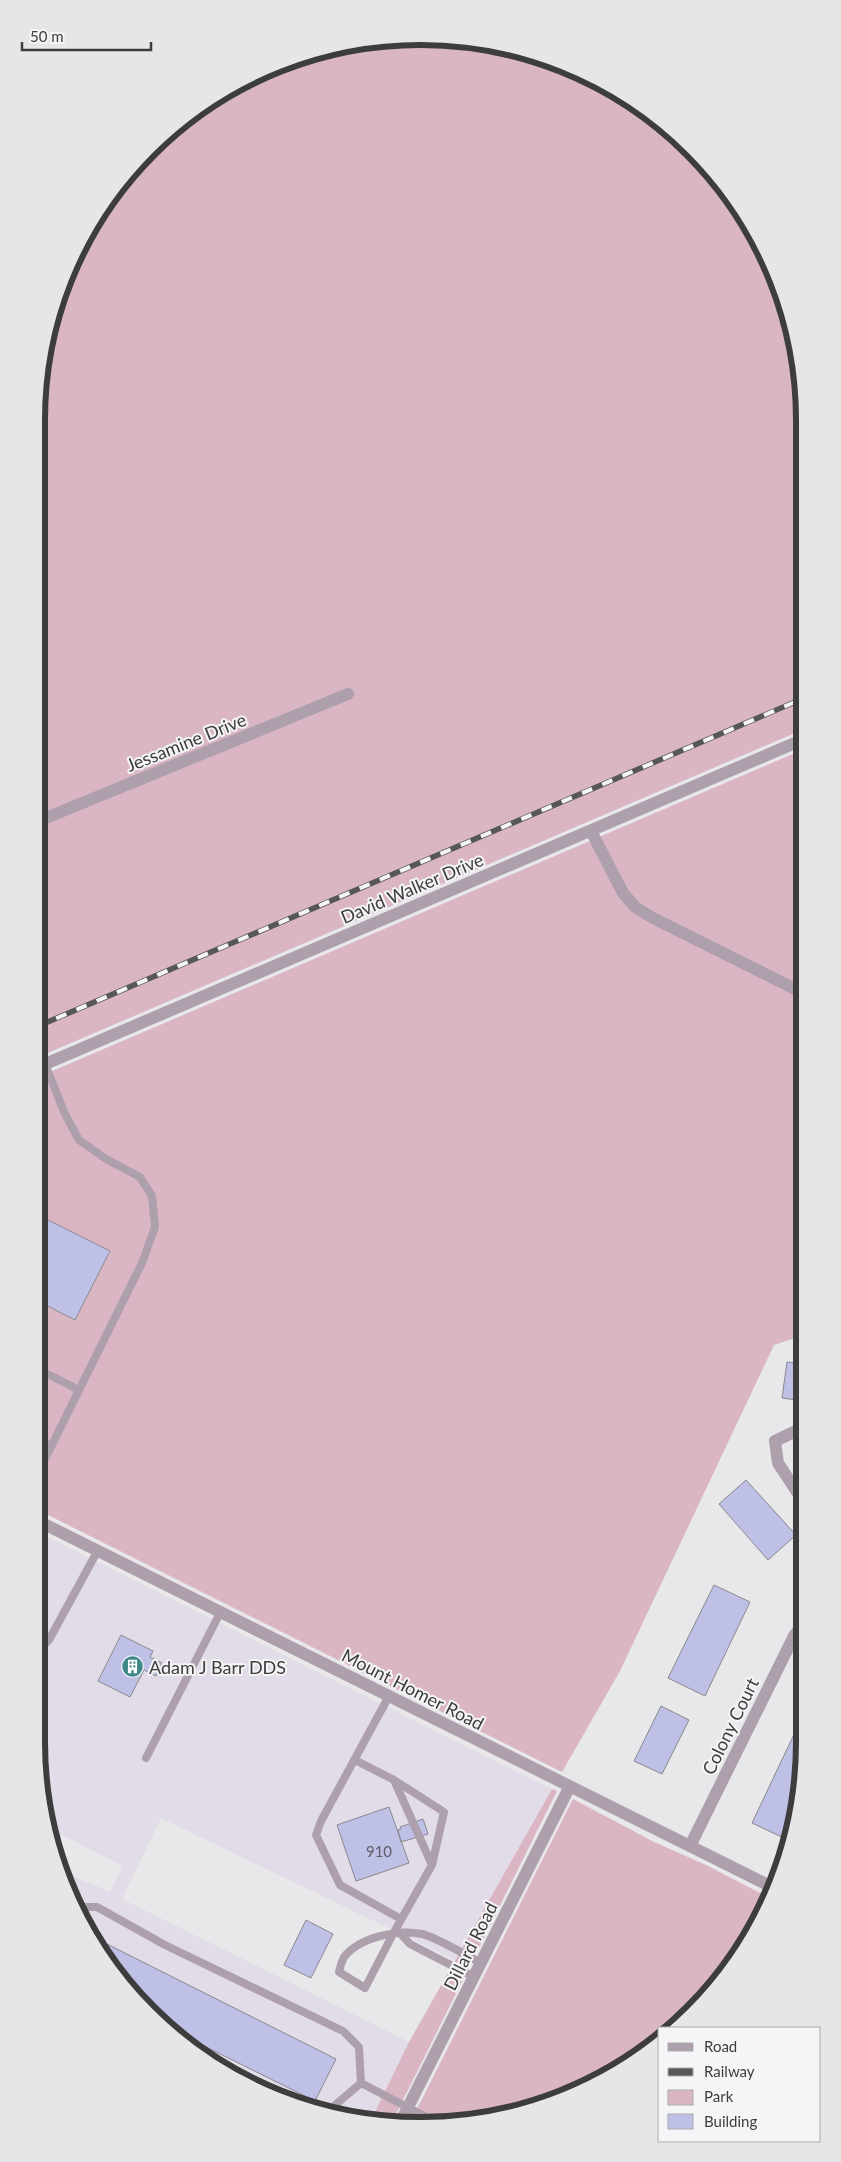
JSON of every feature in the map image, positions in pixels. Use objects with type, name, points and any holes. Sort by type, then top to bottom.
[{"type":"street","name":"Jessamine Drive","points":[[45,818],[348,694]]},
{"type":"street","name":"David Walker Drive","points":[[45,1064],[796,743]]},
{"type":"street","points":[[591,831],[623,893],[636,906],[653,918],[796,990]]},
{"type":"street","points":[[796,1431],[775,1441],[778,1463],[796,1492]]},
{"type":"street","name":"Mount Homer Road","points":[[45,1524],[767,1885]]},
{"type":"street","name":"Colony Court","points":[[690,1846],[796,1635]]},
{"type":"street","name":"Dillard Road","points":[[404,2116],[570,1786]]},
{"type":"lane","points":[[45,1074],[79,1140],[106,1159],[140,1177],[152,1196],[154,1227],[142,1263],[45,1458]]},
{"type":"lane","points":[[45,1373],[79,1390]]},
{"type":"lane","points":[[45,1443],[51,1446]]},
{"type":"lane","points":[[45,1645],[98,1550]]},
{"type":"lane","points":[[146,1758],[221,1611]]},
{"type":"lane","points":[[389,1696],[321,1821],[316,1835],[340,1885],[401,1920]]},
{"type":"lane","points":[[355,1760],[394,1780],[444,1812],[432,1865],[401,1920],[396,1933],[365,1988],[338,1972],[344,1958],[357,1947],[379,1936],[396,1933],[424,1934],[481,1963]]},
{"type":"lane","points":[[394,1780],[432,1865]]},
{"type":"lane","points":[[84,1907],[97,1907],[165,1945],[343,2031],[359,2047],[361,2083]]},
{"type":"lane","points":[[396,1933],[410,1944],[474,1977]]},
{"type":"lane","points":[[361,2083],[426,2117]]},
{"type":"lane","points":[[333,2107],[361,2083]]},
{"type":"shaded area","points":[[45,1536],[552,1789],[455,1960],[161,1818],[122,1899],[409,2042],[374,2114],[323,2104],[300,2097],[254,2078],[212,2054],[173,2024],[155,2007],[138,1989],[108,1950],[84,1908],[68,1870],[77,1878],[110,1892],[123,1866],[56,1832],[52,1815],[48,1791],[45,1741]]},
{"type":"green space","points":[[420,45],[470,48],[494,52],[541,65],[608,95],[629,108],[668,138],[703,173],[733,212],[746,233],[776,300],[789,347],[793,371],[796,420],[796,733],[45,1054],[45,420],[48,371],[52,347],[65,300],[84,254],[108,212],[138,173],[173,138],[192,123],[212,108],[254,84],[300,65],[323,58],[371,48],[396,46]]},
{"type":"green space","points":[[796,753],[796,1338],[774,1345],[620,1671],[562,1772],[45,1514],[45,1074]]},
{"type":"green space","points":[[552,1789],[557,1791],[395,2116],[374,2114],[409,2042]]},
{"type":"green space","points":[[573,1799],[654,1842],[706,1865],[763,1894],[746,1929],[733,1950],[703,1989],[668,2024],[664,2027],[658,2027],[658,2032],[629,2054],[587,2078],[541,2097],[518,2104],[470,2114],[413,2117]]},
{"type":"building","points":[[45,1218],[110,1251],[75,1320],[45,1305]]},
{"type":"building","points":[[787,1362],[796,1363],[796,1400],[782,1398]]},
{"type":"building","points":[[746,1480],[796,1535],[768,1560],[719,1504]]},
{"type":"building","points":[[714,1585],[750,1602],[705,1696],[668,1678]]},
{"type":"building","name":"Adam J Barr DDS","points":[[121,1635],[153,1651],[150,1657],[162,1663],[156,1676],[144,1670],[130,1697],[98,1681]]},
{"type":"building","points":[[661,1706],[689,1720],[662,1774],[634,1761]]},
{"type":"building","points":[[796,1730],[793,1791],[783,1838],[752,1823]]},
{"type":"building","points":[[389,1807],[409,1863],[356,1881],[337,1825]]},
{"type":"building","points":[[423,1819],[428,1834],[401,1842],[398,1830],[401,1829],[400,1827]]},
{"type":"building","points":[[306,1920],[333,1934],[311,1978],[284,1965]]},
{"type":"building","points":[[103,1942],[336,2059],[315,2101],[196,2042],[173,2024],[138,1989]]},
{"type":"railway","points":[[45,1023],[796,702]]},
{"type":"place","name":"Adam J Barr DDS","points":[[133,1667]]}]
